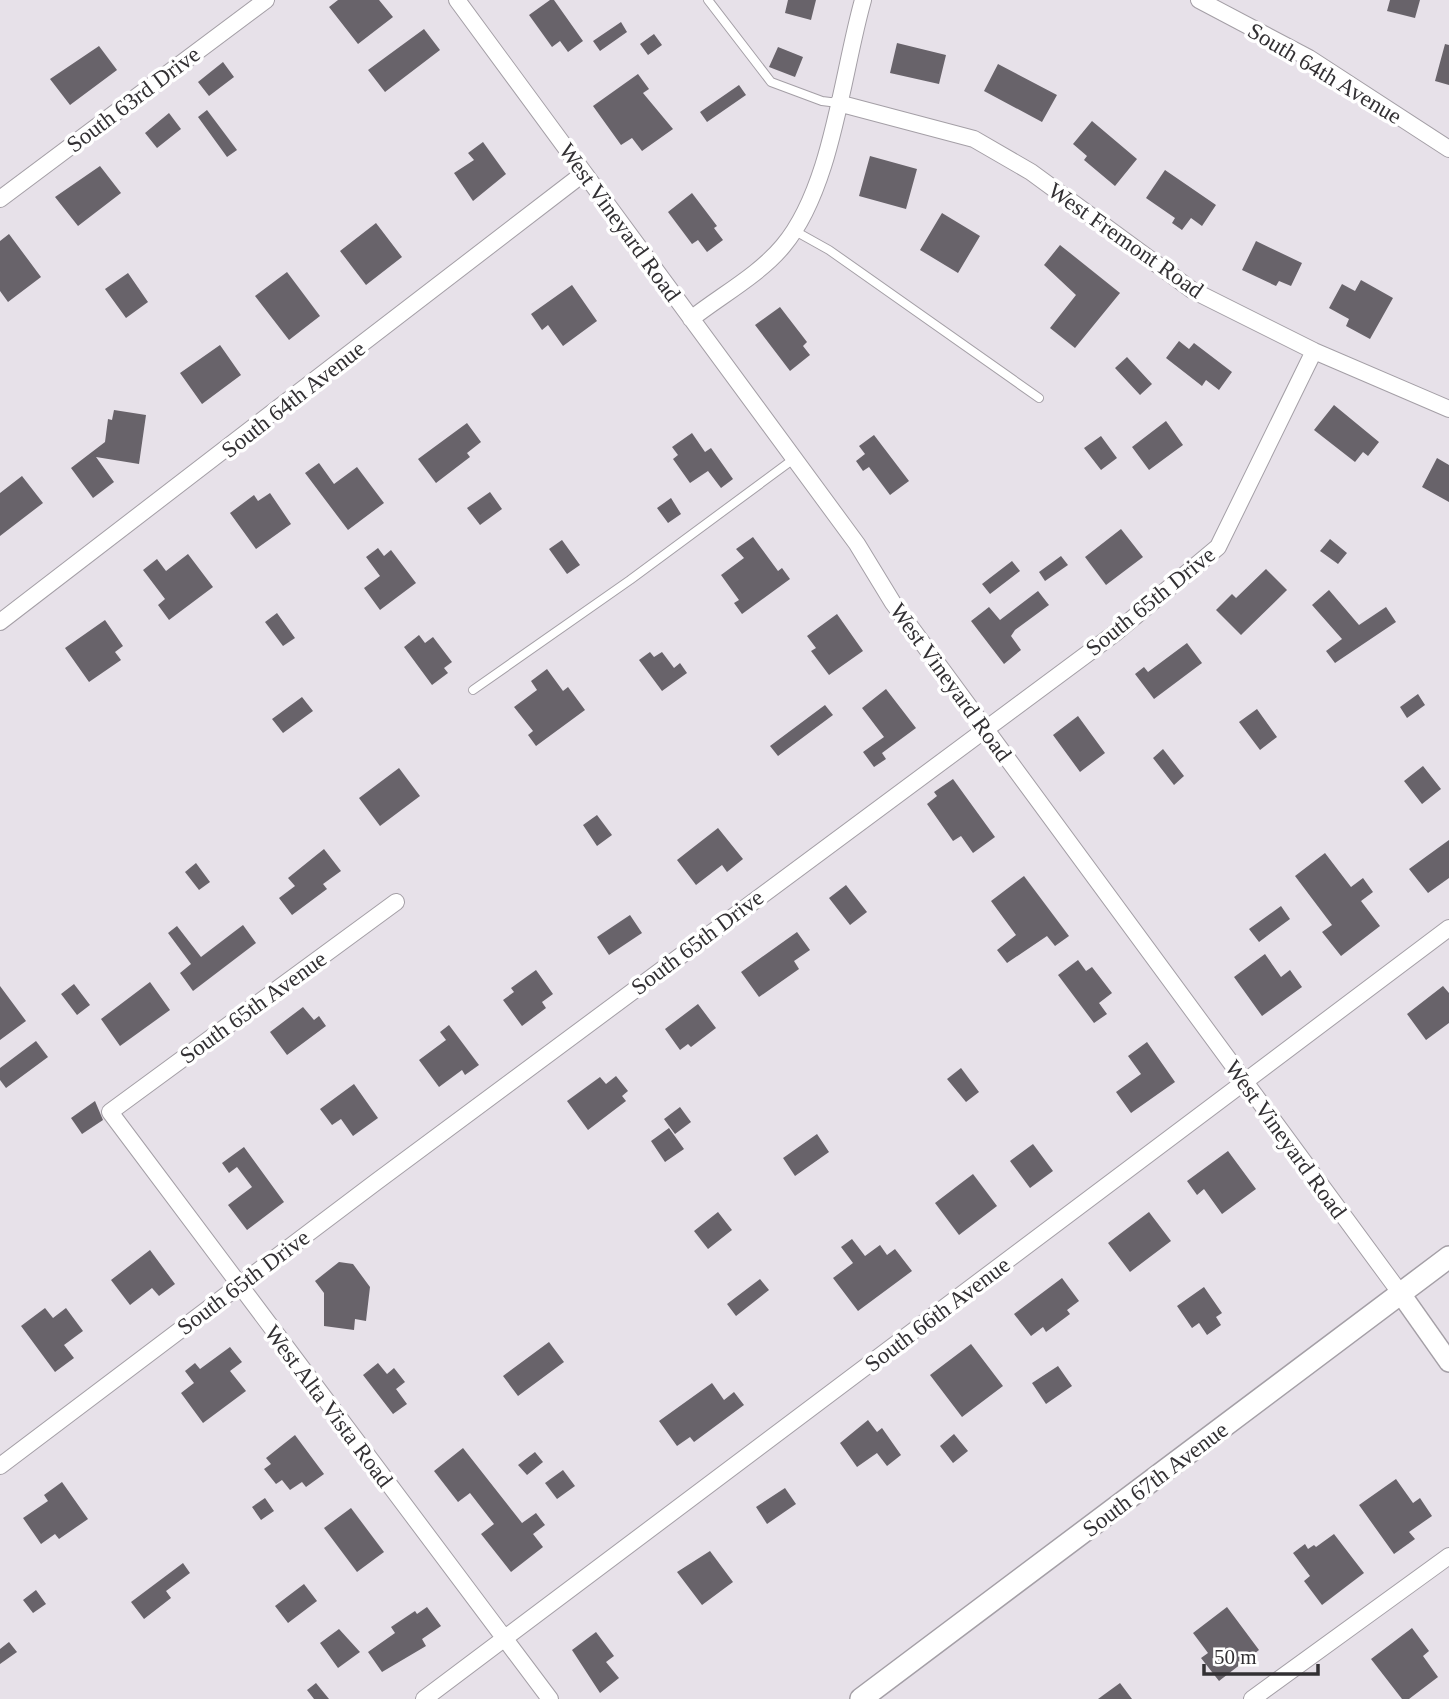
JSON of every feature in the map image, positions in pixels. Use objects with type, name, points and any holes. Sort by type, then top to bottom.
[{"type":"main road","name":"South 67th Avenue","points":[[861,1699],[1449,1257]]},
{"type":"street","name":"South 63rd Drive","points":[[0,199],[266,0]]},
{"type":"street","name":"West Vineyard Road","points":[[457,0],[857,544],[893,603],[1449,1362]]},
{"type":"street","points":[[691,319],[770,258],[795,231],[822,173],[863,0]]},
{"type":"street","name":"South 64th Avenue","points":[[1199,0],[1309,58],[1449,149]]},
{"type":"street","name":"West Fremont Road","points":[[838,103],[974,139],[1031,172],[1192,290],[1314,351],[1449,409]]},
{"type":"street","name":"South 64th Avenue","points":[[0,622],[584,173]]},
{"type":"street","name":"South 65th Drive","points":[[0,1466],[984,728],[1114,634],[1218,547],[1314,351]]},
{"type":"street","name":"South 65th Avenue","points":[[110,1112],[396,902]]},
{"type":"street","name":"South 66th Avenue","points":[[424,1699],[1449,928]]},
{"type":"street","name":"West Alta Vista Road","points":[[110,1112],[550,1699]]},
{"type":"street","points":[[1252,1699],[1449,1556]]},
{"type":"lane","points":[[708,0],[771,82],[811,98],[838,103]]},
{"type":"lane","points":[[795,231],[829,250],[1039,398]]},
{"type":"lane","points":[[473,690],[631,580],[794,458]]},
{"type":"building","points":[[338,0],[379,0],[393,17],[358,44],[329,7]]},
{"type":"building","points":[[554,0],[583,41],[568,52],[560,41],[552,47],[529,15]]},
{"type":"building","points":[[788,0],[816,0],[811,20],[785,13]]},
{"type":"building","points":[[1390,0],[1420,0],[1415,18],[1387,11]]},
{"type":"building","points":[[621,22],[627,32],[600,51],[593,41]]},
{"type":"building","points":[[424,29],[440,50],[385,92],[368,70]]},
{"type":"building","points":[[654,34],[662,45],[648,55],[640,44]]},
{"type":"building","points":[[897,43],[946,55],[939,84],[890,73]]},
{"type":"building","points":[[1445,44],[1449,45],[1449,85],[1435,81]]},
{"type":"building","points":[[99,46],[117,70],[70,105],[50,79]]},
{"type":"building","points":[[778,47],[803,57],[795,77],[769,67]]},
{"type":"building","points":[[223,62],[234,77],[209,96],[198,82]]},
{"type":"building","points":[[998,64],[1057,95],[1042,122],[984,91]]},
{"type":"building","points":[[638,74],[649,89],[643,93],[673,129],[642,151],[632,138],[621,145],[593,106]]},
{"type":"building","points":[[739,85],[746,95],[707,122],[700,112]]},
{"type":"building","points":[[207,110],[237,150],[227,157],[198,117]]},
{"type":"building","points":[[169,113],[181,129],[157,148],[145,133]]},
{"type":"building","points":[[1092,121],[1137,159],[1115,186],[1084,160],[1087,156],[1073,144]]},
{"type":"building","points":[[483,142],[506,174],[473,201],[454,173],[474,160],[468,153]]},
{"type":"building","points":[[870,156],[917,169],[906,209],[859,196]]},
{"type":"building","points":[[100,166],[121,193],[78,226],[55,197]]},
{"type":"building","points":[[1165,170],[1216,205],[1202,226],[1191,218],[1182,230],[1172,223],[1175,218],[1146,198]]},
{"type":"building","points":[[692,193],[717,226],[714,228],[723,240],[707,252],[698,240],[692,244],[668,212]]},
{"type":"building","points":[[942,213],[980,236],[958,273],[920,250]]},
{"type":"building","points":[[376,223],[402,257],[366,285],[340,251]]},
{"type":"building","points":[[9,234],[41,277],[8,302],[0,291],[0,241]]},
{"type":"building","points":[[1256,241],[1302,263],[1291,286],[1279,281],[1276,286],[1242,270]]},
{"type":"building","points":[[1060,245],[1120,293],[1075,348],[1050,328],[1076,295],[1044,265]]},
{"type":"building","points":[[287,272],[320,316],[289,340],[255,296]]},
{"type":"building","points":[[128,273],[148,302],[126,318],[105,289]]},
{"type":"building","points":[[1361,280],[1393,298],[1370,339],[1346,326],[1349,319],[1329,308],[1342,284],[1355,291]]},
{"type":"building","points":[[572,285],[597,321],[563,346],[548,325],[542,330],[531,314]]},
{"type":"building","points":[[780,307],[807,342],[803,346],[810,355],[790,371],[755,325]]},
{"type":"building","points":[[1179,341],[1189,349],[1194,343],[1232,372],[1219,390],[1206,380],[1202,386],[1166,358]]},
{"type":"building","points":[[220,345],[241,375],[202,404],[180,373]]},
{"type":"building","points":[[1127,357],[1152,384],[1140,395],[1115,368]]},
{"type":"building","points":[[1334,405],[1379,442],[1368,456],[1363,452],[1355,462],[1314,430]]},
{"type":"building","points":[[114,410],[146,415],[139,464],[96,457],[114,482],[93,498],[71,468],[105,442],[108,419],[112,420]]},
{"type":"building","points":[[1166,421],[1183,445],[1149,470],[1132,447]]},
{"type":"building","points":[[467,423],[481,442],[467,453],[470,457],[436,483],[418,459]]},
{"type":"building","points":[[692,433],[705,452],[711,448],[733,479],[721,488],[708,471],[690,483],[673,459],[678,455],[672,447]]},
{"type":"building","points":[[874,435],[909,481],[890,495],[869,467],[863,471],[856,461],[865,454],[859,446]]},
{"type":"building","points":[[1101,436],[1117,458],[1101,470],[1084,448]]},
{"type":"building","points":[[1437,458],[1449,465],[1449,502],[1422,487]]},
{"type":"building","points":[[319,463],[334,484],[357,467],[384,503],[348,530],[305,473]]},
{"type":"building","points":[[22,476],[43,503],[0,536],[0,493]]},
{"type":"building","points":[[490,492],[502,509],[480,525],[467,508]]},
{"type":"building","points":[[270,493],[291,524],[256,549],[230,513],[254,495],[258,501]]},
{"type":"building","points":[[671,498],[681,514],[668,523],[657,508]]},
{"type":"building","points":[[1121,529],[1143,557],[1106,585],[1085,557]]},
{"type":"building","points":[[753,537],[778,571],[782,568],[790,579],[742,614],[734,603],[739,600],[721,575],[744,558],[736,549]]},
{"type":"building","points":[[1330,539],[1347,553],[1338,564],[1320,551]]},
{"type":"building","points":[[562,540],[580,565],[567,574],[549,549]]},
{"type":"building","points":[[378,548],[384,556],[391,550],[416,583],[380,610],[364,588],[380,576],[366,557]]},
{"type":"building","points":[[188,554],[213,587],[169,620],[158,605],[165,599],[143,570],[157,559],[166,571]]},
{"type":"building","points":[[1061,556],[1068,565],[1045,581],[1039,572]]},
{"type":"building","points":[[1012,561],[1020,571],[990,594],[982,584]]},
{"type":"building","points":[[1266,569],[1287,590],[1241,635],[1216,610],[1232,594],[1236,598]]},
{"type":"building","points":[[1329,590],[1359,625],[1386,607],[1396,622],[1335,663],[1326,651],[1342,639],[1312,605]]},
{"type":"building","points":[[1038,591],[1049,605],[1015,630],[1011,636],[1021,650],[1004,664],[971,621],[989,607],[1000,620]]},
{"type":"building","points":[[277,613],[295,638],[283,646],[265,622]]},
{"type":"building","points":[[837,614],[863,651],[829,675],[811,651],[816,648],[807,636]]},
{"type":"building","points":[[105,620],[123,646],[115,652],[121,660],[89,682],[65,648]]},
{"type":"building","points":[[419,635],[425,643],[433,637],[452,662],[444,668],[448,673],[432,685],[404,647]]},
{"type":"building","points":[[1187,643],[1202,663],[1154,699],[1135,674],[1144,667],[1148,672]]},
{"type":"building","points":[[650,652],[654,657],[662,652],[674,668],[680,663],[687,673],[662,691],[639,660]]},
{"type":"building","points":[[547,669],[563,691],[568,687],[585,710],[536,746],[528,735],[533,731],[514,707],[537,690],[531,681]]},
{"type":"building","points":[[886,689],[916,728],[882,753],[886,759],[874,767],[863,752],[884,737],[862,708]]},
{"type":"building","points":[[1418,694],[1425,705],[1407,718],[1400,707]]},
{"type":"building","points":[[302,697],[313,711],[283,733],[272,719]]},
{"type":"building","points":[[825,705],[833,715],[778,756],[770,746]]},
{"type":"building","points":[[1257,709],[1277,737],[1260,750],[1239,722]]},
{"type":"building","points":[[1078,716],[1105,753],[1080,772],[1053,735]]},
{"type":"building","points":[[1163,749],[1184,776],[1174,785],[1153,758]]},
{"type":"building","points":[[1423,766],[1441,789],[1422,804],[1404,781]]},
{"type":"building","points":[[399,768],[420,796],[380,826],[359,798]]},
{"type":"building","points":[[953,779],[995,837],[973,853],[961,836],[953,841],[927,804],[937,796],[934,792]]},
{"type":"building","points":[[597,815],[612,835],[597,846],[583,825]]},
{"type":"building","points":[[718,828],[743,859],[727,872],[722,865],[696,885],[677,860]]},
{"type":"building","points":[[1449,840],[1449,878],[1428,893],[1409,869]]},
{"type":"building","points":[[324,849],[341,871],[323,884],[327,889],[292,915],[279,898],[295,886],[288,878]]},
{"type":"building","points":[[1325,853],[1351,887],[1363,878],[1373,892],[1361,901],[1380,926],[1341,956],[1322,932],[1332,925],[1295,876]]},
{"type":"building","points":[[196,863],[210,882],[199,890],[185,872]]},
{"type":"building","points":[[1024,876],[1069,936],[1055,946],[1047,936],[1007,963],[997,950],[1016,935],[991,901]]},
{"type":"building","points":[[846,885],[867,912],[850,925],[829,898]]},
{"type":"building","points":[[1281,906],[1290,919],[1259,942],[1249,929]]},
{"type":"building","points":[[630,915],[642,933],[609,955],[597,937]]},
{"type":"building","points":[[243,925],[256,943],[193,991],[180,973],[191,964],[168,933],[177,926],[201,957]]},
{"type":"building","points":[[797,932],[810,950],[794,961],[799,969],[759,997],[741,972]]},
{"type":"building","points":[[1265,954],[1281,977],[1290,970],[1302,987],[1262,1016],[1234,977]]},
{"type":"building","points":[[1078,960],[1086,971],[1092,967],[1112,993],[1099,1003],[1107,1014],[1094,1023],[1058,975]]},
{"type":"building","points":[[536,970],[553,994],[542,1002],[546,1008],[522,1026],[503,1000],[514,992],[511,988]]},
{"type":"building","points":[[150,982],[170,1010],[120,1046],[101,1019]]},
{"type":"building","points":[[74,984],[90,1005],[77,1015],[61,994]]},
{"type":"building","points":[[0,986],[26,1021],[0,1040]]},
{"type":"building","points":[[1443,986],[1449,993],[1449,1023],[1426,1040],[1407,1014]]},
{"type":"building","points":[[698,1004],[716,1028],[691,1047],[688,1044],[680,1050],[665,1029]]},
{"type":"building","points":[[303,1007],[314,1020],[319,1016],[326,1026],[287,1055],[270,1032]]},
{"type":"building","points":[[449,1025],[479,1065],[465,1075],[462,1070],[439,1087],[419,1060],[446,1040],[440,1032]]},
{"type":"building","points":[[36,1041],[48,1057],[6,1088],[0,1080],[0,1068]]},
{"type":"building","points":[[1147,1042],[1175,1082],[1131,1113],[1116,1092],[1141,1074],[1128,1056]]},
{"type":"building","points":[[961,1068],[979,1092],[966,1102],[947,1079]]},
{"type":"building","points":[[616,1076],[628,1091],[622,1096],[626,1101],[588,1130],[567,1101],[600,1077],[606,1084]]},
{"type":"building","points":[[354,1084],[378,1118],[353,1136],[341,1119],[332,1125],[320,1109]]},
{"type":"building","points":[[95,1101],[103,1120],[82,1134],[71,1118]]},
{"type":"building","points":[[680,1107],[691,1122],[675,1134],[664,1119]]},
{"type":"building","points":[[669,1128],[684,1149],[665,1162],[651,1141]]},
{"type":"building","points":[[817,1134],[829,1152],[795,1176],[783,1158]]},
{"type":"building","points":[[1033,1144],[1053,1171],[1030,1188],[1010,1161]]},
{"type":"building","points":[[244,1147],[284,1202],[247,1230],[228,1205],[252,1187],[237,1167],[229,1173],[222,1163]]},
{"type":"building","points":[[1228,1151],[1256,1189],[1222,1214],[1204,1189],[1197,1195],[1187,1181]]},
{"type":"building","points":[[973,1174],[997,1206],[959,1235],[935,1203]]},
{"type":"building","points":[[718,1212],[732,1230],[708,1249],[694,1231]]},
{"type":"building","points":[[1149,1212],[1171,1241],[1130,1272],[1108,1243]]},
{"type":"building","points":[[852,1239],[865,1256],[880,1245],[887,1255],[895,1249],[912,1271],[858,1311],[833,1278],[853,1263],[841,1247]]},
{"type":"building","points":[[150,1250],[175,1284],[159,1296],[152,1288],[130,1305],[111,1280]]},
{"type":"building","points":[[339,1262],[353,1264],[370,1287],[366,1321],[355,1319],[354,1330],[324,1326],[324,1293],[315,1281]]},
{"type":"building","points":[[1062,1278],[1079,1301],[1067,1310],[1070,1314],[1046,1332],[1043,1327],[1031,1336],[1014,1314]]},
{"type":"building","points":[[760,1279],[769,1290],[736,1316],[727,1304]]},
{"type":"building","points":[[1204,1287],[1222,1313],[1216,1317],[1221,1325],[1207,1335],[1199,1323],[1192,1328],[1177,1306]]},
{"type":"building","points":[[45,1308],[53,1318],[66,1308],[83,1331],[64,1345],[74,1358],[55,1372],[21,1326]]},
{"type":"building","points":[[549,1342],[564,1362],[518,1396],[503,1376]]},
{"type":"building","points":[[971,1344],[1003,1386],[962,1417],[930,1375]]},
{"type":"building","points":[[230,1347],[242,1362],[230,1371],[246,1391],[203,1423],[181,1393],[194,1383],[185,1371],[195,1363],[200,1369]]},
{"type":"building","points":[[378,1363],[387,1374],[394,1368],[405,1382],[396,1389],[407,1404],[393,1414],[363,1375]]},
{"type":"building","points":[[1058,1366],[1072,1386],[1046,1404],[1032,1383]]},
{"type":"building","points":[[712,1383],[724,1400],[734,1392],[744,1405],[694,1442],[690,1437],[677,1446],[659,1421]]},
{"type":"building","points":[[868,1420],[877,1432],[882,1428],[901,1455],[887,1466],[877,1453],[857,1467],[840,1443]]},
{"type":"building","points":[[954,1434],[968,1451],[953,1463],[940,1446]]},
{"type":"building","points":[[295,1435],[324,1474],[306,1487],[302,1482],[290,1490],[282,1480],[276,1484],[264,1469],[271,1464],[266,1458]]},
{"type":"building","points":[[463,1448],[522,1523],[536,1513],[545,1525],[533,1534],[543,1547],[511,1572],[481,1534],[494,1524],[470,1493],[458,1502],[434,1471]]},
{"type":"building","points":[[535,1452],[543,1462],[527,1475],[518,1465]]},
{"type":"building","points":[[563,1470],[575,1486],[557,1499],[545,1483]]},
{"type":"building","points":[[1396,1479],[1413,1503],[1420,1498],[1432,1516],[1409,1532],[1415,1539],[1394,1554],[1359,1505]]},
{"type":"building","points":[[62,1482],[88,1519],[59,1539],[55,1534],[41,1544],[23,1518],[48,1501],[44,1495]]},
{"type":"building","points":[[785,1488],[796,1504],[767,1524],[756,1507]]},
{"type":"building","points":[[265,1498],[274,1511],[261,1520],[252,1507]]},
{"type":"building","points":[[351,1508],[384,1552],[357,1572],[324,1528]]},
{"type":"building","points":[[1334,1534],[1364,1573],[1322,1605],[1304,1581],[1310,1576],[1293,1553],[1305,1544],[1308,1549],[1314,1545],[1316,1547]]},
{"type":"building","points":[[710,1551],[733,1582],[702,1605],[677,1572]]},
{"type":"building","points":[[183,1563],[190,1573],[166,1591],[171,1598],[144,1619],[131,1602]]},
{"type":"building","points":[[304,1584],[317,1601],[288,1623],[275,1606]]},
{"type":"building","points":[[36,1590],[46,1604],[33,1613],[23,1600]]},
{"type":"building","points":[[427,1607],[441,1626],[422,1639],[426,1646],[382,1672],[368,1652],[395,1633],[391,1627],[415,1611],[417,1614]]},
{"type":"building","points":[[1227,1607],[1259,1650],[1219,1681],[1201,1658],[1208,1653],[1193,1633]]},
{"type":"building","points":[[1412,1628],[1429,1651],[1423,1656],[1438,1677],[1409,1699],[1402,1699],[1371,1659]]},
{"type":"building","points":[[339,1629],[360,1652],[338,1668],[320,1643]]},
{"type":"building","points":[[596,1632],[614,1656],[606,1662],[619,1678],[600,1693],[572,1650]]},
{"type":"building","points":[[9,1642],[17,1652],[0,1664],[0,1649]]},
{"type":"building","points":[[316,1683],[329,1699],[314,1699],[307,1690]]},
{"type":"building","points":[[1120,1683],[1132,1699],[1098,1699]]}]
